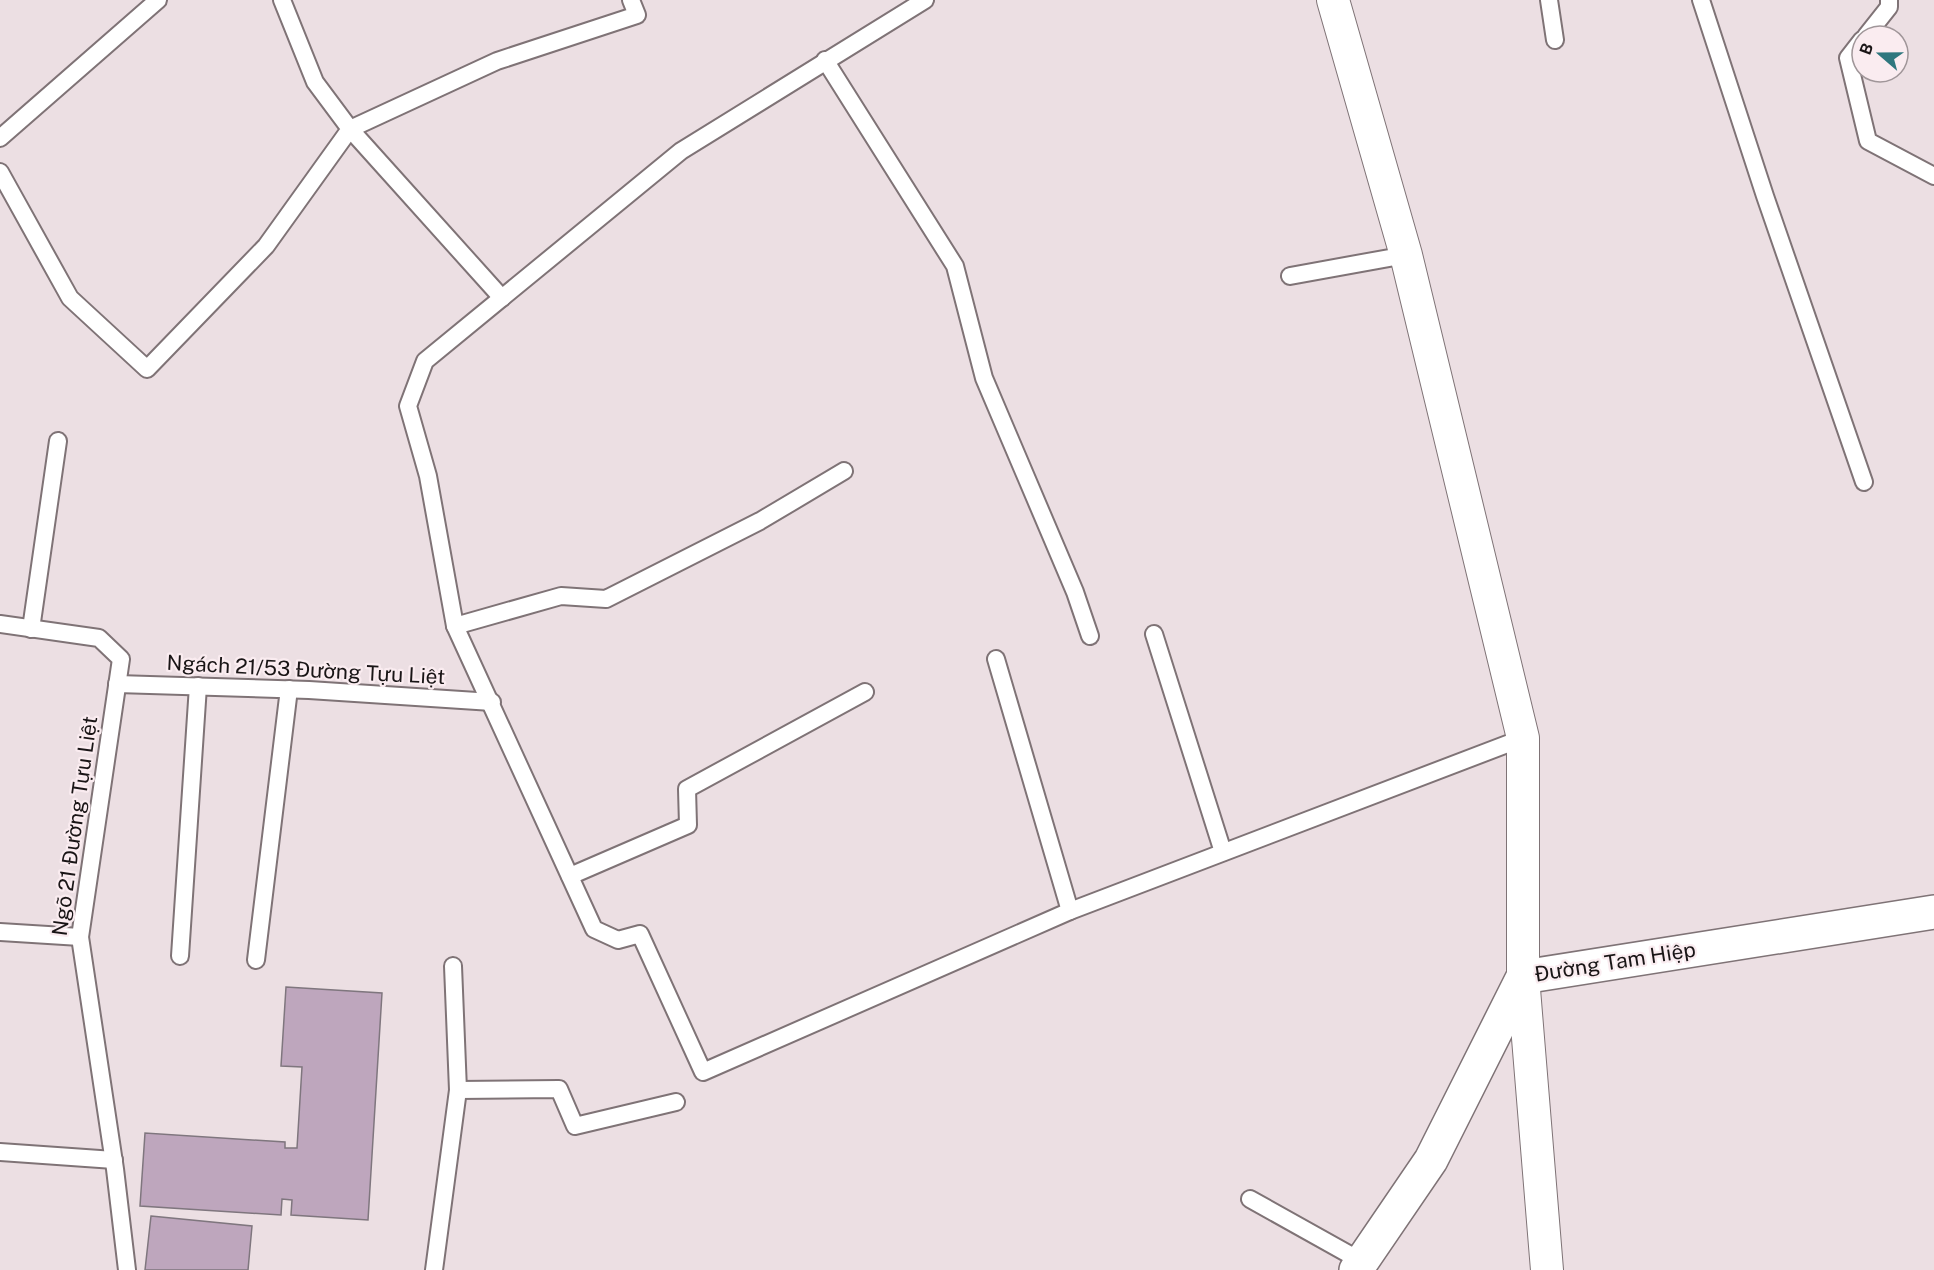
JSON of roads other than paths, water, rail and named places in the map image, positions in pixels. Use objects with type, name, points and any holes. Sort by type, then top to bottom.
[{"type":"street","points":[[1333,0],[1406,255],[1523,738],[1523,977],[1547,1270]]},
{"type":"street","name":"Đường Tam Hiệp","points":[[1358,1266],[1431,1160],[1523,977],[1934,912]]},
{"type":"lane","points":[[0,138],[158,0]]},
{"type":"lane","points":[[282,0],[315,82],[350,129],[502,298]]},
{"type":"lane","points":[[0,172],[70,298],[147,369],[266,246],[350,129],[497,61],[637,15],[631,0]]},
{"type":"lane","points":[[925,0],[681,151],[425,361],[408,406],[428,476],[455,626],[492,702],[594,929],[618,940],[640,934],[704,1072],[1070,911],[1523,738]]},
{"type":"lane","points":[[1549,0],[1555,40]]},
{"type":"lane","points":[[1701,0],[1765,196],[1864,482]]},
{"type":"lane","points":[[1875,24],[1888,8],[1890,0]]},
{"type":"lane","points":[[825,60],[955,266],[984,378],[1075,592],[1090,636]]},
{"type":"lane","points":[[1854,84],[1868,141],[1934,176]]},
{"type":"lane","points":[[1290,276],[1406,255]]},
{"type":"lane","points":[[31,628],[58,441]]},
{"type":"lane","points":[[455,626],[561,596],[606,599],[760,521],[844,471]]},
{"type":"lane","name":"Ngõ 21 Đường Tựu Liệt","points":[[0,624],[99,638],[121,659],[80,937],[114,1160],[126,1270]]},
{"type":"lane","points":[[1154,634],[1223,852]]},
{"type":"lane","points":[[996,659],[1070,911]]},
{"type":"lane","name":"Ngách 21/53 Đường Tựu Liệt","points":[[117,684],[289,689],[492,702]]},
{"type":"lane","points":[[180,956],[198,687]]},
{"type":"lane","points":[[256,960],[289,689]]},
{"type":"lane","points":[[570,876],[688,825],[687,789],[866,692]]},
{"type":"lane","points":[[0,932],[80,937]]},
{"type":"lane","points":[[434,1270],[458,1090],[453,966]]},
{"type":"lane","points":[[458,1090],[559,1089],[575,1126],[676,1102]]},
{"type":"lane","points":[[0,1152],[114,1160]]},
{"type":"lane","points":[[1250,1199],[1358,1266]]}]
